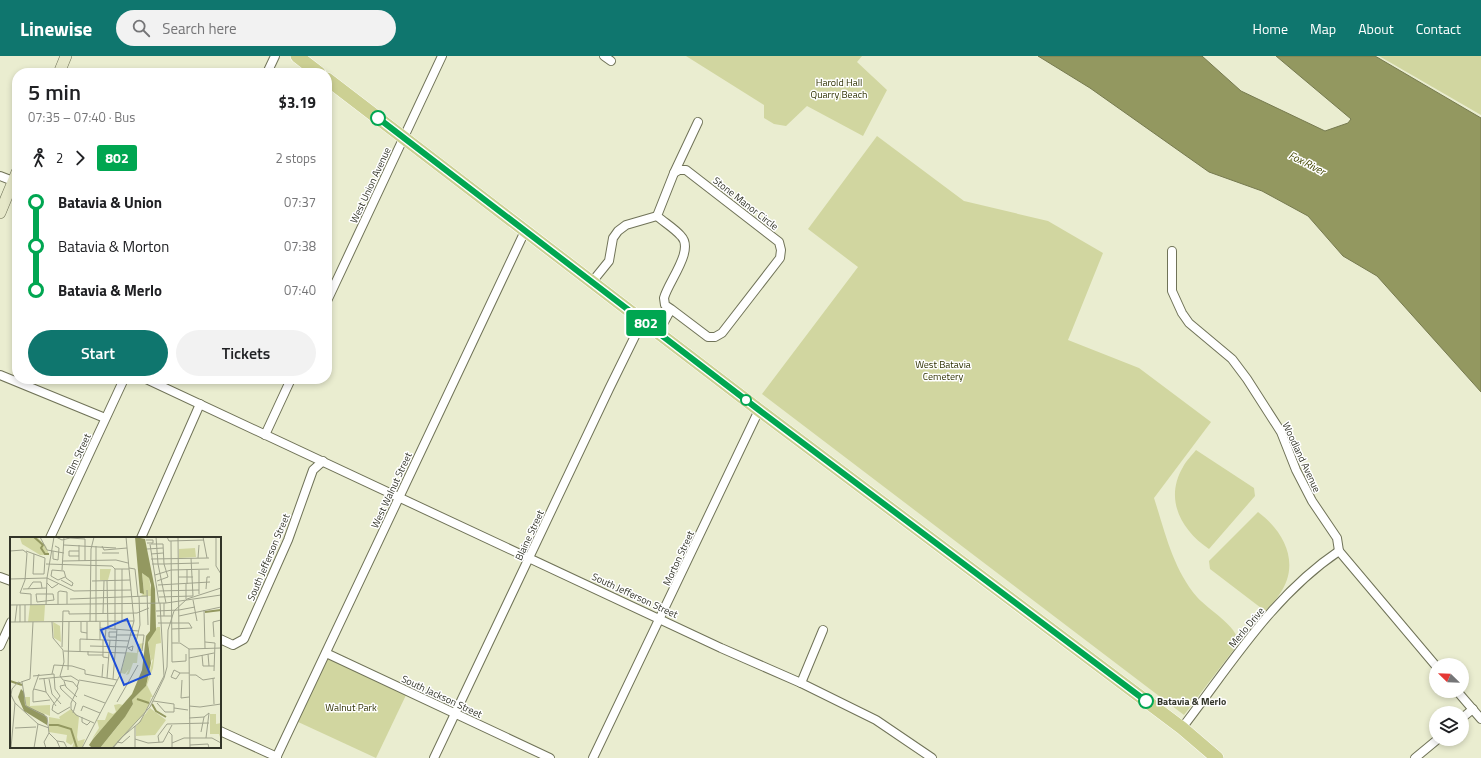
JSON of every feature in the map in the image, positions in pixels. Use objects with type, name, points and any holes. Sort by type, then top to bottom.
[{"type":"main road","points":[[61,68],[66,56]]},
{"type":"main road","points":[[297,56],[313,68]]},
{"type":"main road","points":[[332,83],[759,410],[1182,728],[1217,758]]},
{"type":"main road","points":[[0,213],[12,184]]},
{"type":"street","points":[[269,68],[275,56]]},
{"type":"street","name":"West Union Avenue","points":[[332,290],[442,56]]},
{"type":"street","points":[[604,56],[611,61]]},
{"type":"street","points":[[657,216],[674,173],[698,122]]},
{"type":"street","name":"Stone Manor Circle","points":[[671,309],[708,337],[715,337],[722,333],[780,258],[781,250],[779,242],[695,176],[686,170],[679,170],[674,173]]},
{"type":"street","points":[[0,176],[12,177]]},
{"type":"street","points":[[592,282],[609,261],[612,244],[618,231],[626,225],[657,216]]},
{"type":"street","points":[[657,216],[682,236],[686,245],[684,256],[664,298],[665,304],[671,309],[658,333]]},
{"type":"street","name":"West Walnut Street","points":[[277,758],[525,231]]},
{"type":"street","name":"Woodland Avenue","points":[[1172,252],[1172,291],[1182,313],[1189,323],[1232,358],[1281,432],[1296,470],[1312,502],[1337,538],[1339,551],[1429,658]]},
{"type":"street","name":"Blaine Street","points":[[434,758],[609,389],[637,332],[644,322]]},
{"type":"street","points":[[0,375],[12,380]]},
{"type":"street","points":[[22,384],[105,418]]},
{"type":"street","name":"Elm Street","points":[[50,537],[122,384]]},
{"type":"street","name":"South Jefferson Street","points":[[157,384],[801,683],[876,720],[932,758]]},
{"type":"street","points":[[265,435],[289,384]]},
{"type":"street","points":[[141,537],[200,404]]},
{"type":"street","name":"Morton Street","points":[[593,758],[759,410]]},
{"type":"street","name":"South Jefferson Street","points":[[221,639],[233,645],[244,639],[288,540],[313,470],[323,461]]},
{"type":"street","name":"Merlo Drive","points":[[1182,728],[1248,638],[1290,592],[1327,559],[1339,551]]},
{"type":"street","points":[[0,576],[10,581]]},
{"type":"street","points":[[801,683],[823,630]]},
{"type":"street","points":[[0,646],[9,631]]},
{"type":"street","name":"South Jackson Street","points":[[326,653],[550,758]]},
{"type":"street","points":[[1463,698],[1481,719]]},
{"type":"street","points":[[1469,712],[1473,709]]},
{"type":"street","points":[[221,731],[277,758]]},
{"type":"street","points":[[1415,758],[1430,746]]},
{"type":"green space","name":"Harold Hall Quarry Beach","points":[[686,56],[862,56],[857,62],[887,90],[863,136],[807,106],[786,126],[774,124],[764,118],[764,105]]},
{"type":"green space","points":[[1379,56],[1481,56],[1481,115]]},
{"type":"green space","name":"West Batavia Cemetery","points":[[877,136],[964,201],[1048,221],[1103,253],[1068,340],[1139,368],[1211,422],[1154,498],[1166,537],[1182,574],[1197,597],[1234,631],[1238,644],[1184,715],[762,394],[858,267],[808,229]]},
{"type":"green space","points":[[1196,450],[1254,488],[1255,496],[1209,549],[1190,533],[1178,513],[1175,502],[1175,491],[1178,479],[1187,460]]},
{"type":"green space","points":[[1258,512],[1276,529],[1287,550],[1289,561],[1289,572],[1286,584],[1265,611],[1210,569],[1209,561]]},
{"type":"green space","name":"Walnut Park","points":[[327,655],[407,693],[376,758],[296,721]]},
{"type":"water","name":"Fox River","points":[[1038,56],[1202,56],[1241,91],[1325,131],[1348,123],[1351,119],[1276,56],[1375,56],[1481,118],[1481,392],[1377,276],[1343,256],[1308,216],[1262,191],[1209,172],[1090,88]]},
{"type":"bus line","name":"802","points":[[378,118],[759,410],[1146,701]]},
{"type":"place","name":"Batavia & Merlo","points":[[1146,701]]}]
